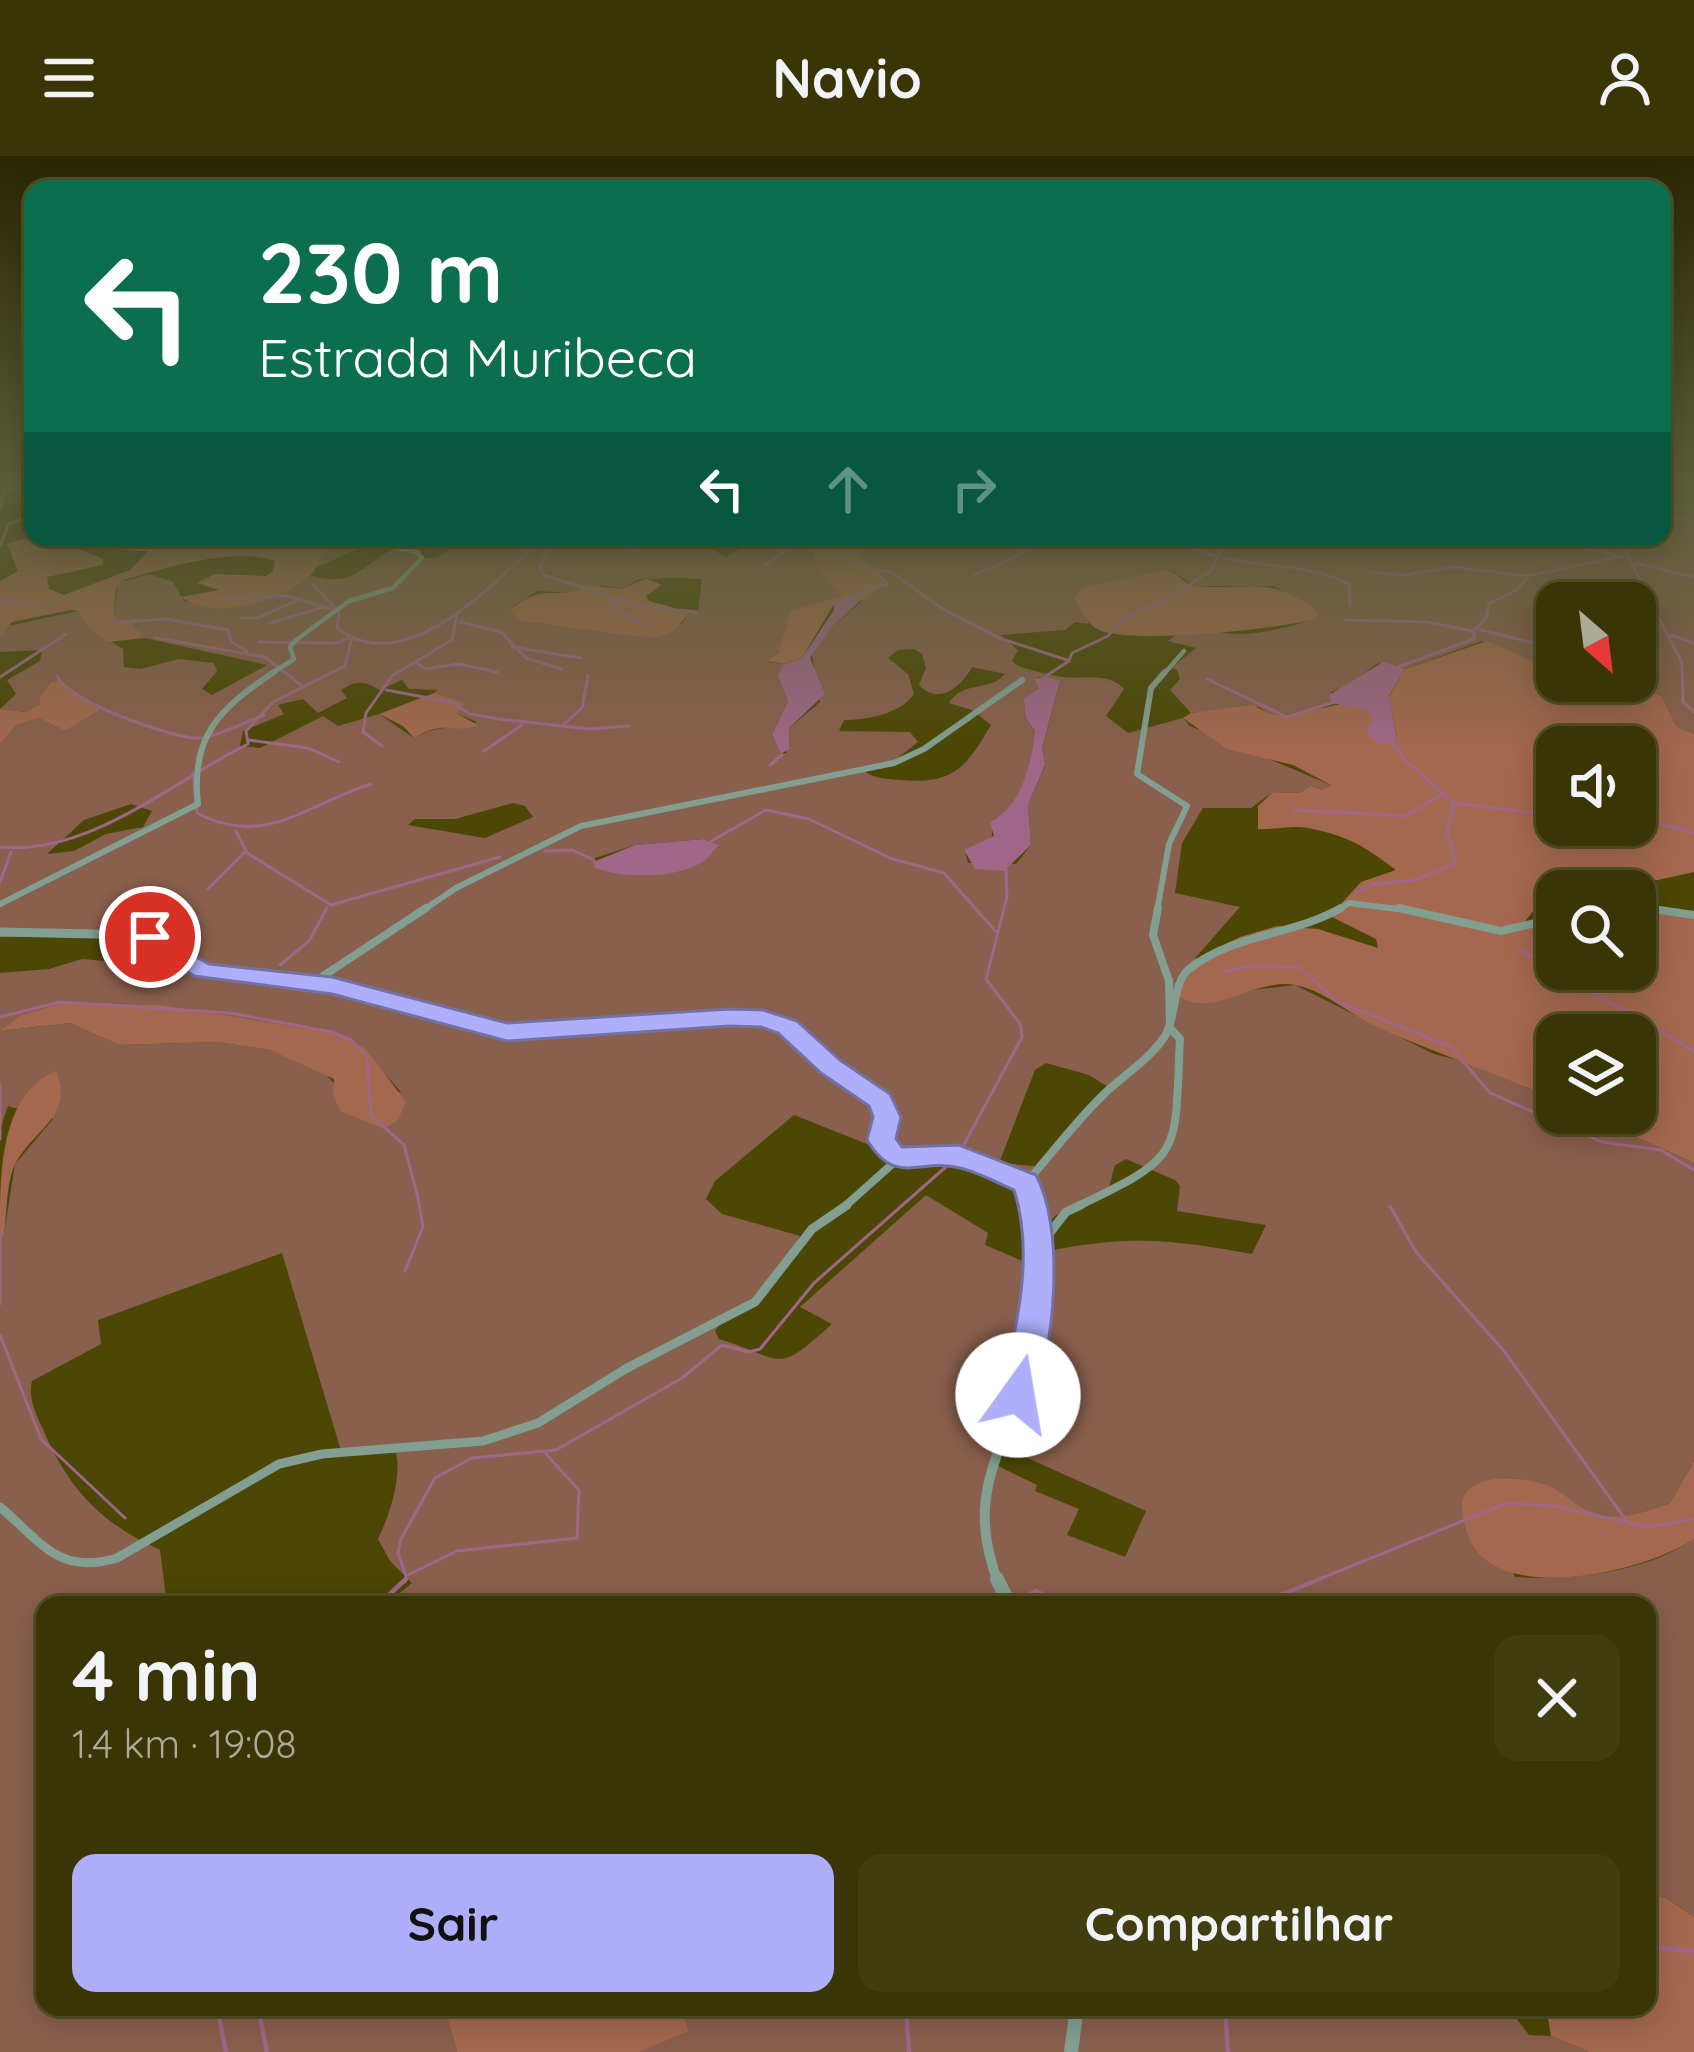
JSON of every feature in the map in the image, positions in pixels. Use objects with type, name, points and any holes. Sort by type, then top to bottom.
[{"type":"street","points":[[0,904],[198,804],[194,770],[203,756],[204,736],[217,718],[294,659],[290,649],[294,643],[349,601],[393,588],[406,574]]},
{"type":"street","points":[[1037,1249],[1066,1212],[1143,1175],[1172,1144],[1180,1040],[1170,1028],[1169,981],[1153,935],[1169,844],[1187,806],[1137,774],[1151,688],[1184,651]]},
{"type":"street","points":[[314,982],[456,888],[581,826],[894,763],[924,749],[1022,680]]},
{"type":"street","points":[[1026,1183],[1101,1097],[1153,1052],[1170,1028],[1179,981],[1191,966],[1227,944],[1315,923],[1349,903],[1402,908],[1501,931],[1536,923]]},
{"type":"street","points":[[1656,909],[1694,915]]},
{"type":"street","points":[[0,932],[142,935],[203,971],[314,982],[507,1032],[729,1018],[778,1022],[838,1072],[876,1095],[887,1112],[883,1146],[899,1158],[959,1156],[1026,1183],[1037,1216],[1035,1326],[1018,1395],[994,1452],[986,1514],[991,1570],[1005,1596]]},
{"type":"street","points":[[0,1507],[48,1551],[90,1567],[117,1558],[279,1464],[322,1454],[418,1448],[518,1433],[654,1352],[754,1302],[812,1229],[863,1194],[899,1158]]},
{"type":"street","points":[[1071,2052],[1076,2016]]},
{"type":"shaded area","points":[[12,574],[59,574],[47,577],[49,589],[64,595],[118,574],[144,574],[124,580],[116,588],[114,615],[132,624],[144,638],[109,642],[88,628],[78,611],[71,610],[12,622],[0,637],[0,581]]},
{"type":"shaded area","points":[[150,574],[173,582],[184,601],[234,605],[265,598],[310,575],[336,579],[353,574],[822,574],[844,596],[768,662],[785,664],[788,701],[772,735],[781,754],[786,753],[789,728],[820,702],[812,655],[832,627],[883,582],[880,574],[1154,574],[1084,588],[1089,624],[1075,622],[1065,630],[1001,635],[1018,650],[1012,661],[1052,675],[1117,683],[1124,689],[1106,716],[1128,733],[1183,718],[1190,726],[1331,785],[1322,790],[1311,786],[1299,793],[1273,792],[1251,808],[1203,808],[1182,843],[1175,893],[1240,907],[1175,981],[1230,998],[1243,991],[1295,985],[1434,1054],[1474,1064],[1536,1092],[1536,1134],[1630,1134],[1694,1163],[1694,1461],[1670,1503],[1613,1517],[1595,1515],[1536,1483],[1500,1478],[1477,1484],[1515,1577],[1560,1577],[1632,1567],[1694,1539],[1694,1917],[1656,1895],[1656,1596],[396,1596],[412,1583],[390,1561],[378,1539],[396,1485],[396,1453],[378,1445],[341,1451],[282,1253],[98,1320],[101,1344],[32,1381],[37,1416],[63,1468],[103,1515],[160,1550],[166,1596],[36,1596],[36,2016],[447,2016],[457,2052],[0,2052],[0,1235],[4,1234],[15,1164],[53,1119],[8,1106],[0,1129],[0,973],[49,969],[82,959],[171,966],[176,960],[136,935],[0,937],[0,744],[15,725],[39,718],[65,731],[95,712],[97,704],[50,683],[39,697],[40,704],[26,712],[0,709],[16,694],[7,680],[40,661],[42,650],[0,652],[0,637],[8,626],[78,611],[89,629],[123,649],[124,667],[141,669],[178,659],[214,663],[217,671],[202,689],[212,695],[267,665],[140,637],[131,624],[114,615],[118,583]],"holes":[[[639,579],[702,579],[698,612],[689,612],[682,624],[628,634],[544,619],[519,621],[513,606],[538,591],[575,593],[602,585],[621,589]],[[914,649],[922,654],[926,668],[919,685],[934,694],[956,687],[972,667],[1005,674],[962,691],[949,703],[972,710],[991,725],[975,751],[947,775],[920,781],[872,776],[864,771],[895,760],[918,742],[910,732],[839,731],[844,720],[882,714],[914,694],[908,674],[888,658],[898,650]],[[402,680],[409,689],[437,690],[434,693],[454,700],[455,713],[477,722],[414,738],[379,714],[338,726],[323,716],[260,748],[240,746],[243,731],[284,714],[278,705],[303,699],[318,713],[347,698],[341,690],[347,687],[360,683],[380,690]],[[1034,680],[1060,682],[1042,748],[1045,766],[1028,805],[1031,845],[1016,864],[968,863],[965,850],[991,841],[994,819],[1013,805],[1025,782],[1035,731],[1026,718],[1040,689]],[[513,803],[525,806],[533,817],[485,838],[408,825],[415,819],[455,819]],[[131,804],[152,811],[143,827],[106,834],[74,851],[47,854],[84,820]],[[703,839],[718,845],[690,864],[657,875],[623,874],[592,859],[635,845]],[[111,1004],[182,1009],[251,1027],[385,1074],[401,1092],[337,1087],[323,1071],[270,1050],[217,1042],[119,1045],[70,1023],[1,1031]],[[1046,1063],[1089,1075],[1108,1087],[1035,1166],[999,1163],[1035,1070]],[[794,1115],[872,1146],[896,1163],[947,1160],[1026,1187],[1037,1236],[1055,1216],[1109,1187],[1115,1165],[1126,1159],[1175,1180],[1180,1186],[1177,1211],[1266,1225],[1252,1254],[1167,1242],[1119,1241],[1034,1254],[1025,1262],[985,1245],[988,1233],[926,1195],[800,1307],[832,1324],[799,1351],[779,1359],[719,1339],[715,1331],[722,1321],[767,1295],[800,1236],[722,1214],[706,1199],[715,1181]],[[1005,1448],[1146,1511],[1125,1557],[1067,1535],[1079,1509],[1035,1491],[1037,1485],[998,1466]]]},
{"type":"shaded area","points":[[214,574],[310,574],[278,595],[244,606],[210,608],[181,597],[219,590],[197,583]]},
{"type":"shaded area","points":[[822,574],[882,576],[883,582],[865,600],[835,602],[802,658],[785,664],[767,661],[779,653],[790,611],[843,596]]},
{"type":"shaded area","points":[[1144,574],[1176,574],[1196,586],[1283,591],[1315,609],[1318,618],[1238,631],[1166,636],[1109,633],[1094,627],[1074,597],[1084,588]]},
{"type":"shaded area","points":[[1177,574],[1694,574],[1694,734],[1676,726],[1662,696],[1656,693],[1656,582],[1536,582],[1536,663],[1482,641],[1405,669],[1378,663],[1331,692],[1333,703],[1291,715],[1269,714],[1259,707],[1191,713],[1170,690],[1180,679],[1171,668],[1196,648],[1168,641],[1185,632],[1261,632],[1317,617],[1315,609],[1274,586],[1195,586]]},
{"type":"shaded area","points":[[647,578],[661,585],[646,596],[649,601],[689,612],[661,636],[519,621],[510,610],[538,594],[582,590],[582,584],[621,589]]},
{"type":"shaded area","points":[[861,600],[832,627],[810,658],[825,694],[789,728],[789,749],[781,754],[772,735],[788,701],[778,675],[783,665],[802,658],[834,610],[833,603]]},
{"type":"shaded area","points":[[1487,641],[1536,663],[1536,702],[1656,702],[1656,693],[1662,696],[1676,726],[1694,734],[1694,872],[1656,880],[1656,870],[1536,870],[1536,908],[1519,928],[1536,924],[1536,990],[1656,990],[1656,909],[1694,914],[1694,1163],[1630,1134],[1656,1134],[1656,1014],[1536,1014],[1536,1092],[1377,1027],[1306,988],[1279,984],[1200,1003],[1173,991],[1191,961],[1240,937],[1277,926],[1318,929],[1378,948],[1376,939],[1330,916],[1361,882],[1396,870],[1365,848],[1335,835],[1302,827],[1258,829],[1258,806],[1273,792],[1299,793],[1311,786],[1322,790],[1331,785],[1293,765],[1227,749],[1183,718],[1252,705],[1270,714],[1291,715],[1345,703],[1367,710],[1397,738],[1389,697],[1405,669]]},
{"type":"shaded area","points":[[1383,662],[1405,669],[1389,696],[1397,739],[1389,745],[1368,734],[1373,719],[1367,710],[1333,703],[1329,695]]},
{"type":"shaded area","points":[[1034,679],[1060,681],[1042,748],[1045,765],[1028,805],[1031,845],[1004,871],[975,869],[964,850],[994,836],[990,822],[1010,805],[1023,783],[1035,731],[1026,718],[1024,698],[1039,689]]},
{"type":"shaded area","points":[[59,680],[101,709],[65,731],[39,718],[16,725],[0,744],[0,709],[26,712],[40,704],[39,697],[50,683]]},
{"type":"shaded area","points":[[434,693],[462,702],[464,706],[456,713],[478,725],[434,729],[414,738],[403,726],[379,714]]},
{"type":"shaded area","points":[[703,839],[719,845],[702,862],[674,872],[620,874],[595,868],[593,862],[635,845]]},
{"type":"shaded area","points":[[66,1002],[161,1005],[339,1034],[366,1049],[406,1102],[398,1120],[384,1129],[340,1111],[333,1094],[334,1079],[270,1050],[217,1042],[119,1045],[70,1023],[0,1031],[22,1015]]},
{"type":"shaded area","points":[[56,1071],[60,1101],[13,1169],[4,1235],[0,1235],[3,1161],[14,1117],[38,1082]]},
{"type":"shaded area","points":[[1694,1461],[1694,1539],[1641,1563],[1570,1577],[1534,1577],[1503,1570],[1480,1554],[1466,1529],[1463,1498],[1481,1482],[1513,1478],[1534,1482],[1596,1513],[1623,1516],[1670,1503]]},
{"type":"shaded area","points":[[1656,1895],[1694,1917],[1694,2052],[1589,2052],[1551,2036],[1548,2016],[1656,2016]]},
{"type":"shaded area","points":[[447,2016],[683,2016],[689,2031],[640,2052],[457,2052]]},
{"type":"shaded area","points":[[682,2016],[1515,2016],[1529,2035],[1551,2036],[1589,2052],[640,2052],[688,2031]]},
{"type":"waterway","points":[[313,584],[339,612],[337,628],[364,641],[392,643],[449,619],[504,574]]},
{"type":"waterway","points":[[544,574],[612,597]]},
{"type":"waterway","points":[[848,598],[887,584],[880,574]]},
{"type":"waterway","points":[[895,574],[941,608],[999,638],[1067,660]]},
{"type":"waterway","points":[[1046,676],[1069,661],[1072,653],[1108,636],[1126,616],[1163,601],[1205,574]]},
{"type":"waterway","points":[[1325,574],[1349,584],[1350,605]]},
{"type":"waterway","points":[[1398,574],[1407,574]]},
{"type":"waterway","points":[[1515,574],[1528,576]]},
{"type":"waterway","points":[[1528,576],[1535,574]]},
{"type":"waterway","points":[[1637,574],[1682,663],[1683,702],[1694,712]]},
{"type":"waterway","points":[[1683,574],[1694,577]]},
{"type":"waterway","points":[[1398,667],[1474,639],[1474,629],[1486,619],[1489,604],[1518,589],[1528,576]]},
{"type":"waterway","points":[[219,598],[287,596],[324,607]]},
{"type":"waterway","points":[[612,597],[639,606],[697,612]]},
{"type":"waterway","points":[[612,597],[618,609],[648,628]]},
{"type":"waterway","points":[[0,600],[37,605]]},
{"type":"waterway","points":[[242,618],[257,618],[296,601]]},
{"type":"waterway","points":[[270,623],[324,607]]},
{"type":"waterway","points":[[324,607],[334,610]]},
{"type":"waterway","points":[[382,746],[363,732],[366,713],[392,676],[452,640],[457,614]]},
{"type":"waterway","points":[[112,623],[165,619],[228,630],[231,642],[247,651]]},
{"type":"waterway","points":[[1346,620],[1427,622],[1472,631]]},
{"type":"waterway","points":[[460,622],[501,632],[516,648]]},
{"type":"waterway","points":[[1477,629],[1536,644]]},
{"type":"waterway","points":[[0,677],[66,634]]},
{"type":"waterway","points":[[1671,635],[1694,643]]},
{"type":"waterway","points":[[259,642],[337,643],[351,637]]},
{"type":"waterway","points":[[259,717],[273,702],[345,666],[352,637]]},
{"type":"waterway","points":[[156,638],[265,657],[301,685]]},
{"type":"waterway","points":[[512,647],[516,648]]},
{"type":"waterway","points":[[516,648],[581,658]]},
{"type":"waterway","points":[[516,648],[526,658],[561,669]]},
{"type":"waterway","points":[[418,664],[425,669],[458,664],[497,672]]},
{"type":"waterway","points":[[57,676],[97,706],[192,738],[259,717]]},
{"type":"waterway","points":[[564,724],[582,708],[588,676]]},
{"type":"waterway","points":[[1207,679],[1287,717],[1338,701]]},
{"type":"waterway","points":[[386,690],[451,702],[470,714],[499,719],[589,729],[629,726]]},
{"type":"waterway","points":[[259,717],[264,715]]},
{"type":"waterway","points":[[193,775],[248,744],[246,731],[259,717]]},
{"type":"waterway","points":[[484,751],[522,725]]},
{"type":"waterway","points":[[249,740],[308,748],[339,762]]},
{"type":"waterway","points":[[1393,743],[1443,794]]},
{"type":"waterway","points":[[770,765],[782,755]]},
{"type":"waterway","points":[[0,847],[33,847],[98,828],[193,775]]},
{"type":"waterway","points":[[193,775],[197,813],[243,826],[285,820],[371,784]]},
{"type":"waterway","points":[[1293,810],[1406,816],[1443,794]]},
{"type":"waterway","points":[[1443,794],[1454,803]]},
{"type":"waterway","points":[[1355,893],[1374,884],[1416,880],[1456,863],[1447,831],[1454,803]]},
{"type":"waterway","points":[[1454,803],[1536,813]]},
{"type":"waterway","points":[[708,843],[766,810],[809,819],[890,858],[944,873],[998,934]]},
{"type":"waterway","points":[[1656,823],[1694,833]]},
{"type":"waterway","points":[[236,831],[247,853],[331,905],[500,857]]},
{"type":"waterway","points":[[545,851],[572,850],[594,860]]},
{"type":"waterway","points":[[0,882],[11,852]]},
{"type":"waterway","points":[[208,889],[245,852]]},
{"type":"waterway","points":[[998,934],[1007,897],[1006,869]]},
{"type":"waterway","points":[[280,965],[309,941],[327,908]]},
{"type":"waterway","points":[[961,1150],[1022,1037],[1020,1024],[986,979],[998,934]]},
{"type":"waterway","points":[[1518,949],[1694,1051]]},
{"type":"waterway","points":[[1222,972],[1249,966],[1299,967],[1338,1002],[1450,1046],[1490,1093],[1602,1142],[1661,1150],[1694,1170]]},
{"type":"waterway","points":[[0,1017],[60,1002],[230,1013],[332,1032],[351,1040],[367,1057],[371,1115],[404,1145],[418,1198],[423,1227],[405,1271]]},
{"type":"waterway","points":[[0,1085],[0,1139]]},
{"type":"waterway","points":[[406,1576],[398,1553],[401,1539],[435,1478],[472,1458],[556,1450],[682,1378],[722,1345],[749,1352],[760,1349],[814,1283],[956,1158]]},
{"type":"waterway","points":[[1390,1206],[1416,1252],[1504,1351],[1628,1523]]},
{"type":"waterway","points":[[0,1233],[0,1304]]},
{"type":"waterway","points":[[0,1335],[41,1439],[125,1518]]},
{"type":"waterway","points":[[406,1576],[457,1551],[577,1538],[579,1490],[546,1454]]},
{"type":"waterway","points":[[1312,1582],[1507,1503],[1554,1506],[1628,1523]]},
{"type":"waterway","points":[[1628,1523],[1647,1527],[1694,1519]]},
{"type":"waterway","points":[[1278,1596],[1320,1579]]},
{"type":"waterway","points":[[388,1596],[405,1580]]},
{"type":"waterway","points":[[1026,1596],[1036,1591],[1046,1596]]},
{"type":"waterway","points":[[1656,1948],[1694,1951]]},
{"type":"waterway","points":[[219,2016],[226,2052]]},
{"type":"waterway","points":[[260,2016],[267,2052]]},
{"type":"waterway","points":[[907,2016],[909,2052]]},
{"type":"waterway","points":[[1226,2016],[1228,2052]]},
{"type":"route","points":[[150,937],[203,971],[305,980],[507,1032],[729,1018],[763,1018],[788,1027],[831,1066],[880,1100],[887,1112],[881,1140],[892,1154],[899,1158],[959,1156],[1026,1183],[1037,1216],[1037,1305],[1018,1395]]}]
